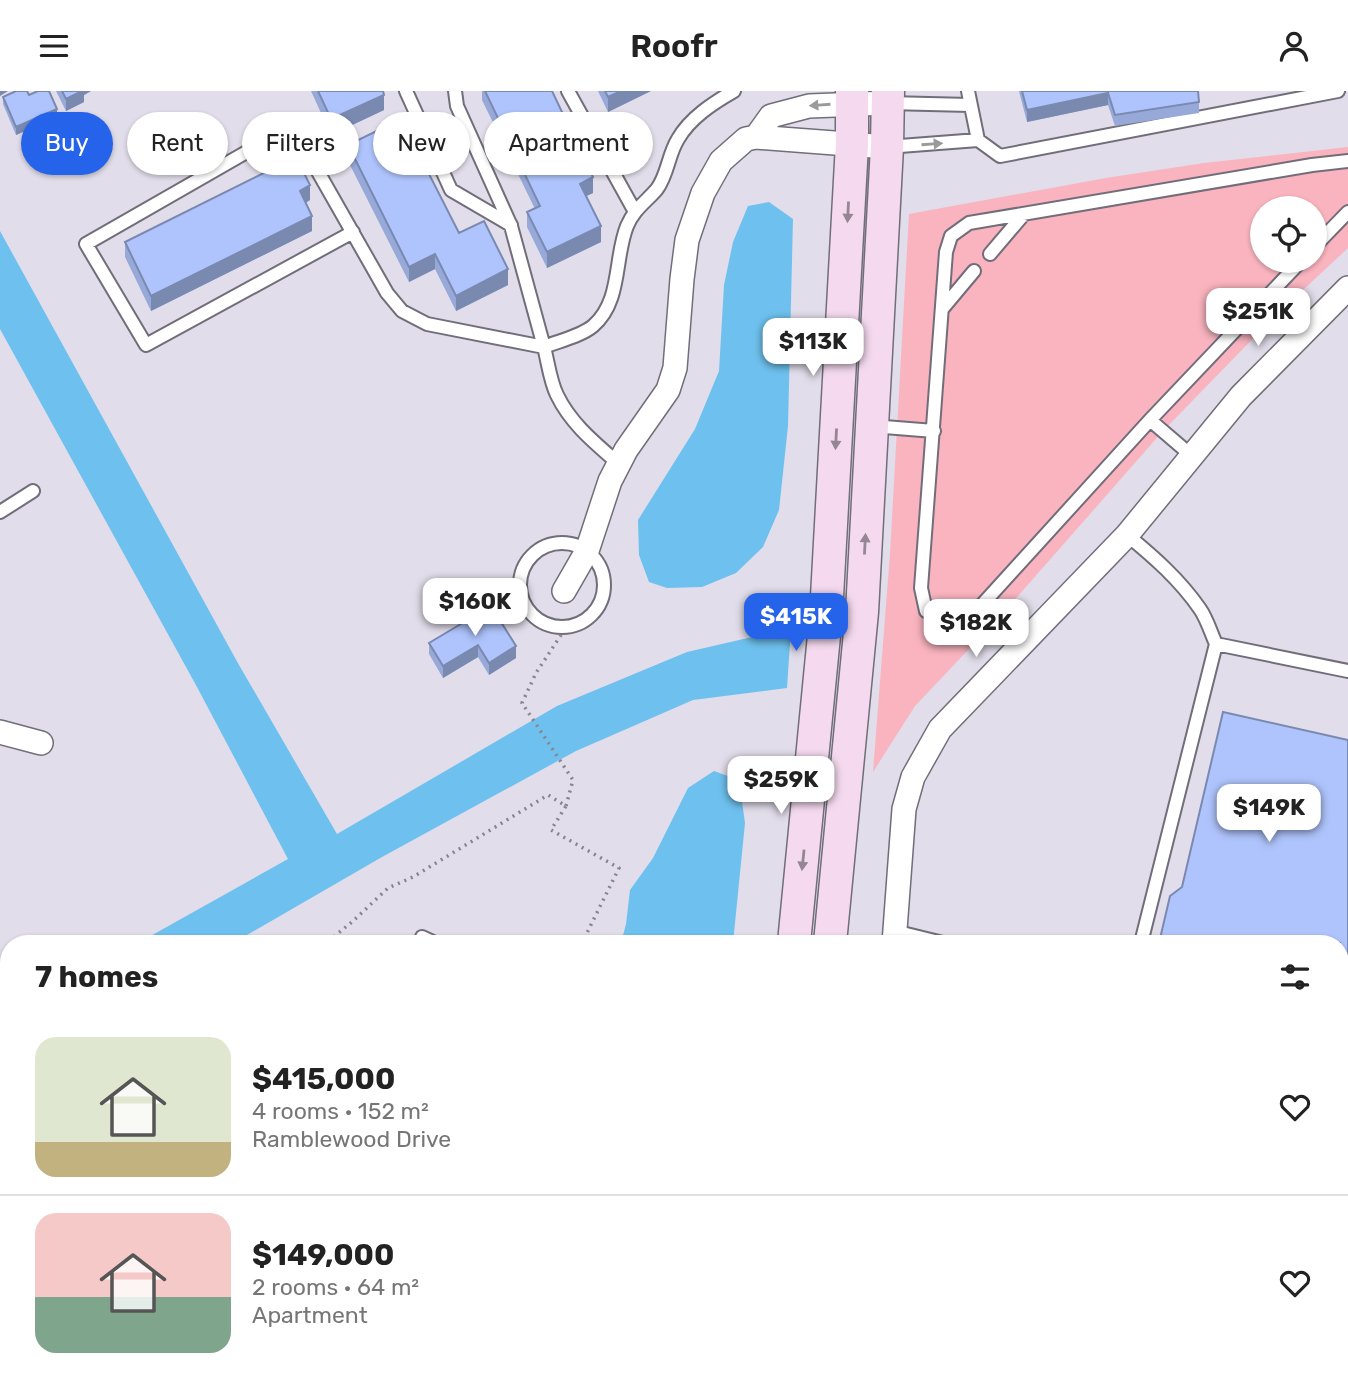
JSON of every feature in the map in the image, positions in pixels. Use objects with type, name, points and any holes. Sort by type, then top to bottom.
[{"type":"street","points":[[795,935],[826,615],[852,144],[852,97]]},
{"type":"street","points":[[756,137],[771,116],[852,97],[888,97],[862,612],[831,935]]},
{"type":"street","points":[[564,591],[587,551],[596,517],[619,464],[668,390],[675,368],[687,240],[703,193],[720,161],[746,139],[756,137],[887,147]]},
{"type":"street","points":[[894,935],[904,809],[914,776],[940,729],[1127,535],[1241,396],[1348,288]]},
{"type":"street","points":[[0,732],[41,743]]},
{"type":"lane","points":[[406,91],[451,190],[511,226]]},
{"type":"lane","points":[[456,91],[457,106],[511,226],[555,393],[570,417],[619,464]]},
{"type":"lane","points":[[568,91],[634,210]]},
{"type":"lane","points":[[353,232],[146,345],[86,244],[292,126],[353,232],[387,293],[402,311],[427,324],[544,347],[593,326],[607,308],[615,286],[626,228],[634,210],[657,188],[666,174],[677,139],[694,118],[734,91]]},
{"type":"lane","points":[[968,91],[978,140]]},
{"type":"lane","points":[[887,147],[978,140],[1000,156],[1338,91]]},
{"type":"lane","points":[[888,97],[970,104]]},
{"type":"lane","points":[[1290,273],[1150,420],[970,618],[944,620],[926,611],[921,588],[946,252],[951,236],[969,223],[1348,161]]},
{"type":"lane","points":[[1327,234],[1348,212]]},
{"type":"lane","points":[[990,254],[1024,214]]},
{"type":"lane","points":[[943,309],[974,271]]},
{"type":"lane","points":[[1150,420],[1192,456]]},
{"type":"lane","points":[[871,426],[934,431]]},
{"type":"lane","points":[[0,512],[33,491]]},
{"type":"lane","points":[[1127,535],[1180,584],[1202,611],[1216,644],[1142,935]]},
{"type":"lane","points":[[565,542],[587,551],[601,570],[603,594],[592,614],[582,622],[567,626],[547,624],[528,610],[522,600],[521,576],[525,565],[541,548],[565,542]]},
{"type":"lane","points":[[1216,644],[1348,671]]},
{"type":"path","points":[[567,626],[536,673],[522,703],[573,780],[566,806],[551,830],[619,868],[586,935]]},
{"type":"path","points":[[335,935],[388,888],[414,877],[548,795],[566,806]]},
{"type":"shaded area","points":[[1348,147],[1348,248],[1327,268],[1327,196],[1250,196],[1250,273],[1321,273],[1273,318],[1162,432],[1004,612],[915,706],[873,772],[890,554],[909,214],[1204,163]]},
{"type":"water","points":[[769,202],[793,219],[788,426],[779,510],[763,547],[736,573],[702,587],[667,588],[649,582],[639,555],[638,520],[695,429],[719,371],[724,285],[733,242],[748,206]]},
{"type":"water","points":[[0,231],[239,665],[337,834],[557,706],[687,652],[791,628],[787,688],[693,700],[576,751],[382,857],[247,935],[152,935],[288,859],[197,687],[0,329]]},
{"type":"water","points":[[714,771],[739,780],[745,823],[734,935],[623,935],[630,890],[653,858],[688,788]]},
{"type":"building","points":[[16,91],[27,91],[29,95],[38,91],[49,91],[57,109],[50,112],[21,112],[21,125],[16,127],[3,97]]},
{"type":"building","points":[[62,91],[82,91],[66,99]]},
{"type":"building","points":[[318,91],[383,91],[384,95],[346,112],[328,112]]},
{"type":"building","points":[[485,91],[552,91],[562,112],[495,112]]},
{"type":"building","points":[[605,91],[621,91],[608,97]]},
{"type":"building","points":[[1022,91],[1198,91],[1199,102],[1115,115],[1108,93],[1027,110]]},
{"type":"building","points":[[373,133],[373,175],[429,175],[459,233],[484,221],[508,269],[456,296],[435,254],[409,267],[359,167],[359,140]]},
{"type":"building","points":[[260,175],[305,175],[310,185],[300,191],[312,216],[151,296],[125,242]]},
{"type":"building","points":[[525,175],[592,175],[593,177],[580,184],[601,226],[547,252],[527,212],[540,206]]},
{"type":"building","points":[[491,606],[516,646],[489,663],[478,645],[443,666],[429,643]]},
{"type":"building","points":[[1223,712],[1348,740],[1348,935],[1161,935],[1170,896],[1182,887]]}]
